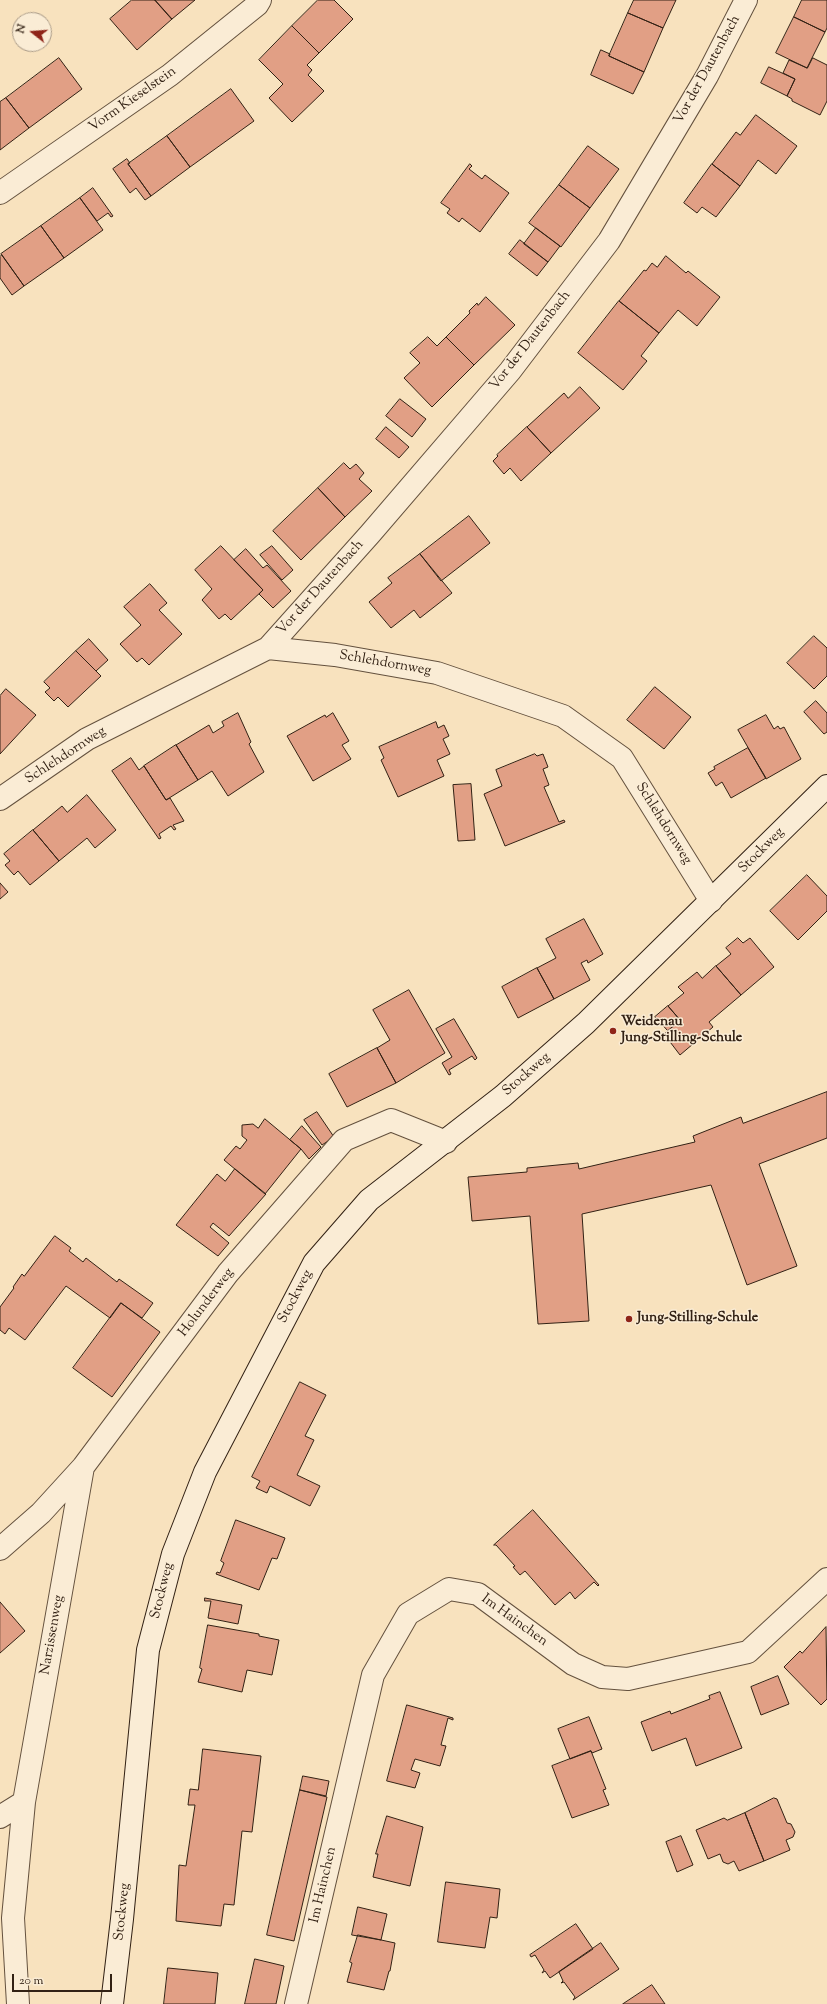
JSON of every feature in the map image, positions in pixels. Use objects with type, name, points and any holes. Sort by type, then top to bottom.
[{"type":"street","name":"Vorm Kieselstein","points":[[0,193],[170,75],[257,5],[260,0]]},
{"type":"street","name":"Vor der Dautenbach","points":[[268,648],[370,534],[510,371],[609,241],[707,76],[746,0]]},
{"type":"street","name":"Schlehdornweg","points":[[0,799],[87,739],[268,648],[335,655],[437,673],[562,716],[622,758],[711,901]]},
{"type":"street","name":"Stockweg","points":[[112,2004],[122,1919],[148,1650],[173,1554],[202,1479],[314,1263],[369,1200],[446,1142],[503,1096],[586,1023],[827,786]]},
{"type":"street","name":"Holunderweg","points":[[0,1549],[41,1513],[82,1467],[228,1273],[344,1140],[391,1120],[446,1142]]},
{"type":"street","name":"Narzissenweg","points":[[18,2004],[13,1918],[24,1802],[82,1467]]},
{"type":"street","name":"Im Hainchen","points":[[296,2004],[373,1675],[408,1614],[449,1589],[478,1594],[573,1664],[602,1677],[628,1679],[748,1652],[827,1579]]},
{"type":"street","points":[[0,1817],[24,1802]]},
{"type":"building","points":[[132,0],[155,0],[172,19],[137,50],[110,19]]},
{"type":"building","points":[[155,0],[195,0],[172,19]]},
{"type":"building","points":[[318,0],[334,0],[353,19],[319,53],[292,26]]},
{"type":"building","points":[[634,0],[676,0],[663,28],[628,13]]},
{"type":"building","points":[[802,0],[827,0],[827,28],[825,32],[794,17]]},
{"type":"building","points":[[628,13],[663,28],[644,72],[609,56]]},
{"type":"building","points":[[794,17],[825,32],[807,68],[776,53]]},
{"type":"building","points":[[292,26],[319,53],[307,65],[312,70],[308,75],[324,91],[292,122],[269,98],[283,84],[259,60]]},
{"type":"building","points":[[601,50],[610,54],[609,56],[644,72],[633,94],[591,75]]},
{"type":"building","points":[[59,58],[82,89],[29,128],[6,98]]},
{"type":"building","points":[[813,58],[827,65],[827,101],[820,115],[792,101],[792,99],[787,96],[795,79],[783,73],[789,60],[807,68]]},
{"type":"building","points":[[769,67],[795,79],[787,96],[761,83]]},
{"type":"building","points":[[231,89],[254,121],[190,167],[167,136]]},
{"type":"building","points":[[6,98],[29,128],[0,150],[0,102]]},
{"type":"building","points":[[756,115],[797,146],[776,174],[758,160],[740,186],[712,164],[736,132],[740,135]]},
{"type":"building","points":[[167,136],[190,167],[151,196],[128,164]]},
{"type":"building","points":[[588,146],[619,169],[590,208],[559,185]]},
{"type":"building","points":[[127,159],[130,163],[128,164],[151,196],[145,200],[136,188],[130,193],[113,169]]},
{"type":"building","points":[[470,164],[472,166],[469,169],[482,179],[485,175],[509,193],[480,232],[462,218],[459,222],[447,213],[450,209],[441,203]]},
{"type":"building","points":[[712,164],[740,186],[716,217],[702,207],[697,213],[684,203]]},
{"type":"building","points":[[559,185],[590,208],[561,247],[529,223]]},
{"type":"building","points":[[93,188],[113,216],[111,217],[108,213],[97,221],[80,198]]},
{"type":"building","points":[[80,198],[103,230],[64,258],[41,226]]},
{"type":"building","points":[[41,226],[64,258],[24,286],[1,254]]},
{"type":"building","points":[[536,228],[560,246],[548,262],[524,244]]},
{"type":"building","points":[[520,240],[548,262],[537,276],[509,254]]},
{"type":"building","points":[[2,255],[24,286],[12,295],[0,278],[0,257]]},
{"type":"building","points":[[666,256],[686,273],[688,271],[720,297],[697,326],[678,310],[659,333],[619,301],[644,270],[646,271],[652,263],[657,267]]},
{"type":"building","points":[[486,297],[515,325],[474,365],[446,337],[470,313],[469,311],[477,303],[478,305]]},
{"type":"building","points":[[619,301],[659,333],[641,356],[647,361],[623,390],[578,353]]},
{"type":"building","points":[[428,337],[437,346],[446,337],[474,365],[432,407],[404,378],[420,363],[410,353]]},
{"type":"building","points":[[580,387],[600,408],[551,453],[527,427],[564,393],[568,398]]},
{"type":"building","points":[[400,399],[426,419],[412,437],[386,416]]},
{"type":"building","points":[[386,427],[409,447],[399,458],[376,439]]},
{"type":"building","points":[[527,427],[551,453],[521,481],[510,468],[504,474],[493,461],[498,456],[497,455]]},
{"type":"building","points":[[344,463],[350,469],[356,464],[364,473],[359,479],[372,491],[345,517],[318,488]]},
{"type":"building","points":[[318,488],[345,517],[301,560],[273,531]]},
{"type":"building","points":[[469,516],[490,543],[441,581],[420,554]]},
{"type":"building","points":[[221,546],[263,590],[231,620],[225,614],[219,619],[202,600],[212,589],[195,570]]},
{"type":"building","points":[[272,546],[293,570],[282,580],[260,555]]},
{"type":"building","points":[[246,549],[263,568],[267,565],[291,591],[273,608],[259,594],[263,590],[234,560]]},
{"type":"building","points":[[420,554],[452,593],[420,618],[414,610],[391,628],[369,602],[392,583],[388,578]]},
{"type":"building","points":[[150,584],[167,603],[159,610],[182,634],[149,665],[142,658],[137,662],[120,644],[141,625],[124,607]]},
{"type":"building","points":[[814,636],[827,648],[827,676],[814,689],[787,663]]},
{"type":"building","points":[[89,639],[108,660],[96,671],[76,651]]},
{"type":"building","points":[[76,651],[101,676],[68,707],[58,697],[54,701],[45,692],[50,688],[44,682]]},
{"type":"building","points":[[655,687],[691,717],[664,749],[627,720]]},
{"type":"building","points":[[6,689],[36,715],[0,754],[0,696]]},
{"type":"building","points":[[816,701],[827,713],[827,732],[824,734],[804,712]]},
{"type":"building","points":[[238,713],[251,742],[249,744],[264,772],[228,796],[212,771],[198,780],[176,745],[209,725],[213,733],[224,726],[222,722]]},
{"type":"building","points":[[333,713],[349,741],[342,745],[351,759],[313,781],[287,736],[325,715],[326,717]]},
{"type":"building","points":[[766,715],[774,729],[778,726],[780,729],[784,727],[801,759],[766,779],[738,730]]},
{"type":"building","points":[[436,722],[438,728],[444,725],[449,736],[443,739],[450,754],[437,760],[444,776],[398,797],[381,760],[384,758],[379,747]]},
{"type":"building","points":[[176,745],[198,780],[166,800],[144,766]]},
{"type":"building","points":[[748,748],[766,778],[731,798],[722,782],[716,786],[708,773],[715,769],[714,767]]},
{"type":"building","points":[[535,754],[537,756],[543,754],[548,767],[543,769],[549,785],[544,787],[559,822],[564,820],[565,822],[505,846],[484,794],[502,786],[496,770]]},
{"type":"building","points":[[131,758],[139,770],[144,766],[166,800],[170,798],[184,821],[173,825],[176,829],[174,830],[171,826],[159,834],[161,838],[159,839],[112,771]]},
{"type":"building","points":[[471,784],[475,840],[458,841],[453,785]]},
{"type":"building","points":[[87,795],[116,830],[95,848],[87,838],[59,861],[33,830],[62,806],[67,812]]},
{"type":"building","points":[[33,830],[59,861],[30,885],[18,871],[14,875],[5,865],[10,861],[4,854]]},
{"type":"building","points":[[807,875],[827,896],[827,911],[798,940],[770,911]]},
{"type":"building","points":[[0,883],[8,892],[0,899]]},
{"type":"building","points":[[584,919],[603,954],[588,963],[587,960],[581,963],[590,980],[554,999],[537,968],[556,958],[546,939]]},
{"type":"building","points":[[738,938],[743,943],[750,938],[774,967],[741,995],[716,966],[731,954],[726,948]]},
{"type":"building","points":[[716,966],[741,995],[709,1022],[713,1027],[680,1055],[664,1034],[680,1020],[668,1006],[684,993],[678,987],[697,972],[702,978]]},
{"type":"building","points":[[537,968],[554,999],[518,1018],[502,987]]},
{"type":"building","points":[[409,990],[445,1053],[396,1083],[377,1048],[390,1040],[373,1010]]},
{"type":"building","points":[[668,1006],[680,1020],[668,1031],[655,1017]]},
{"type":"building","points":[[454,1019],[477,1058],[475,1060],[472,1056],[449,1070],[451,1074],[449,1075],[442,1063],[452,1057],[436,1029]]},
{"type":"building","points":[[377,1048],[396,1083],[347,1107],[329,1074]]},
{"type":"building","points":[[827,1092],[827,1138],[759,1164],[797,1266],[747,1285],[711,1185],[582,1214],[589,1321],[538,1324],[530,1216],[472,1221],[468,1177],[527,1172],[527,1168],[578,1163],[579,1169],[695,1142],[693,1136],[741,1117],[743,1123]]},
{"type":"building","points":[[317,1112],[334,1137],[322,1145],[304,1120]]},
{"type":"building","points":[[265,1119],[301,1149],[265,1194],[224,1160],[236,1146],[240,1149],[247,1140],[242,1136],[242,1125],[253,1124],[258,1128]]},
{"type":"building","points":[[302,1126],[321,1147],[309,1159],[301,1149],[290,1140]]},
{"type":"building","points":[[235,1169],[266,1194],[229,1236],[213,1223],[210,1227],[229,1243],[218,1256],[176,1225],[217,1174],[225,1181]]},
{"type":"building","points":[[55,1236],[71,1248],[69,1251],[83,1262],[86,1258],[117,1282],[119,1279],[153,1303],[142,1318],[121,1303],[110,1318],[66,1286],[25,1340],[9,1328],[5,1334],[0,1330],[0,1307],[22,1274],[24,1276]]},
{"type":"building","points":[[121,1303],[160,1332],[112,1397],[73,1368]]},
{"type":"building","points":[[300,1382],[326,1395],[305,1436],[314,1440],[297,1475],[320,1486],[310,1506],[270,1486],[267,1493],[256,1488],[260,1481],[252,1477]]},
{"type":"building","points":[[533,1510],[599,1585],[598,1586],[594,1582],[575,1599],[570,1592],[555,1605],[525,1571],[520,1575],[513,1567],[515,1566],[496,1545],[494,1545]]},
{"type":"building","points":[[236,1520],[285,1538],[277,1559],[272,1558],[259,1590],[216,1574],[217,1572],[220,1573],[224,1563],[221,1561]]},
{"type":"building","points":[[205,1598],[242,1605],[238,1624],[208,1618],[211,1601],[205,1601]]},
{"type":"building","points":[[0,1602],[25,1631],[0,1653]]},
{"type":"building","points":[[208,1625],[259,1634],[259,1636],[279,1640],[272,1675],[247,1670],[242,1692],[198,1682],[202,1669],[200,1668]]},
{"type":"building","points":[[826,1627],[827,1699],[821,1705],[784,1667],[800,1651],[802,1653]]},
{"type":"building","points":[[778,1676],[789,1704],[761,1715],[751,1687]]},
{"type":"building","points":[[720,1692],[742,1748],[696,1766],[686,1738],[652,1751],[641,1722],[670,1711],[671,1714],[710,1699],[709,1696]]},
{"type":"building","points":[[407,1705],[453,1718],[453,1720],[448,1718],[441,1745],[446,1746],[440,1766],[415,1759],[411,1770],[420,1773],[415,1788],[387,1781]]},
{"type":"building","points":[[589,1717],[602,1749],[592,1753],[591,1751],[570,1759],[558,1729]]},
{"type":"building","points":[[203,1749],[261,1756],[252,1832],[242,1831],[234,1905],[224,1904],[221,1926],[176,1921],[179,1865],[186,1866],[195,1805],[188,1805],[190,1789],[198,1790]]},
{"type":"building","points":[[591,1751],[606,1789],[603,1790],[609,1805],[572,1818],[552,1766]]},
{"type":"building","points":[[303,1776],[329,1781],[326,1796],[300,1790]]},
{"type":"building","points":[[300,1790],[327,1797],[294,1941],[267,1935]]},
{"type":"building","points":[[774,1798],[777,1799],[787,1823],[791,1824],[795,1832],[793,1837],[786,1840],[790,1850],[764,1861],[745,1813]]},
{"type":"building","points":[[745,1813],[764,1861],[739,1871],[734,1861],[728,1864],[723,1862],[720,1854],[708,1859],[696,1830],[724,1818],[727,1820]]},
{"type":"building","points":[[387,1816],[423,1827],[410,1886],[373,1877],[378,1854],[376,1854]]},
{"type":"building","points":[[681,1836],[693,1865],[677,1872],[666,1842]]},
{"type":"building","points":[[446,1882],[500,1889],[497,1918],[490,1917],[485,1948],[438,1942]]},
{"type":"building","points":[[358,1907],[387,1914],[381,1940],[352,1935]]},
{"type":"building","points":[[576,1924],[593,1949],[550,1978],[545,1971],[542,1973],[544,1970],[535,1955],[531,1957],[530,1955]]},
{"type":"building","points":[[358,1935],[395,1943],[390,1971],[384,1990],[347,1982],[352,1963],[350,1962]]},
{"type":"building","points":[[601,1943],[619,1969],[573,2000],[575,1997],[564,1982],[561,1983],[563,1981],[559,1972]]},
{"type":"building","points":[[255,1959],[284,1966],[276,2004],[245,2004]]},
{"type":"building","points":[[168,1968],[218,1973],[215,2004],[164,2004]]},
{"type":"building","points":[[652,1985],[665,2004],[623,2004]]},
{"type":"place","name":"Weidenau Jung-Stilling-Schule","points":[[613,1031]]},
{"type":"place","name":"Jung-Stilling-Schule","points":[[629,1319]]}]
